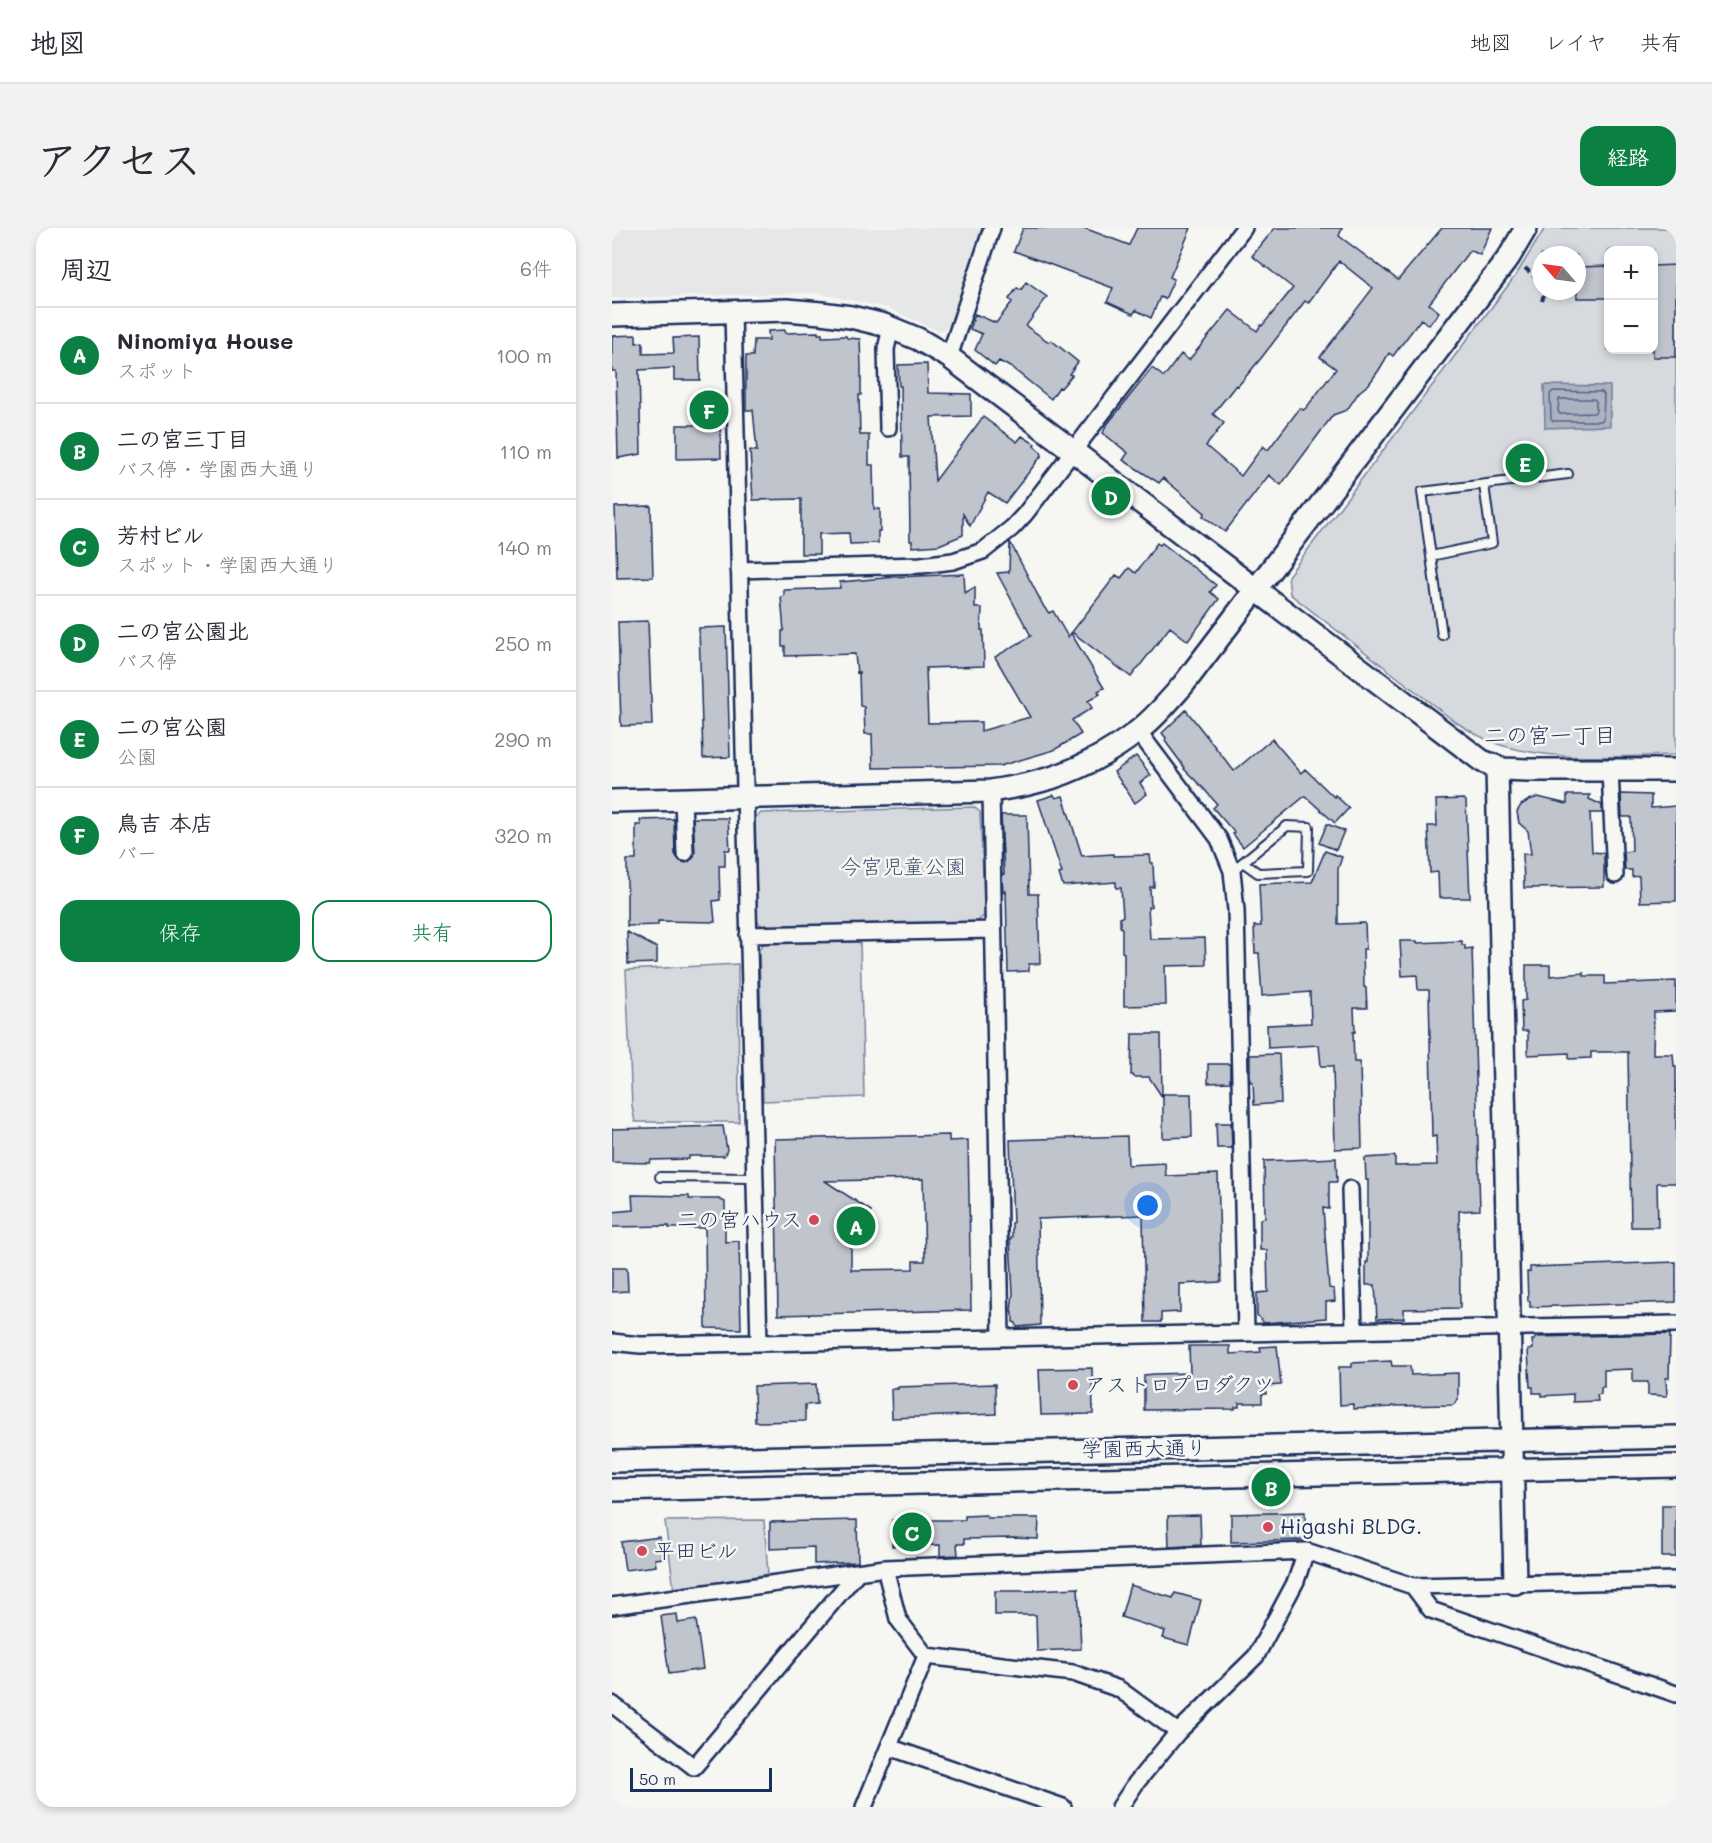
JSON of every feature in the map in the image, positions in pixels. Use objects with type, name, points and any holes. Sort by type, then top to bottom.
[{"type":"street","points":[[949,357],[992,228]]},
{"type":"street","points":[[739,570],[921,565],[953,561],[983,551],[1012,528],[1025,514],[1244,228]]},
{"type":"street","points":[[612,801],[991,791],[1041,781],[1062,774],[1108,751],[1138,731],[1161,711],[1183,685],[1509,257],[1526,228]]},
{"type":"street","points":[[612,315],[787,310],[851,317],[891,328],[918,339],[949,357],[1074,450],[1470,753],[1497,767],[1542,771],[1676,770]]},
{"type":"street","points":[[733,313],[759,1343]]},
{"type":"street","points":[[888,428],[886,349],[891,328]]},
{"type":"street","points":[[1138,731],[1219,838],[1238,867],[1236,910],[1246,1332]]},
{"type":"street","points":[[1497,767],[1515,1583]]},
{"type":"street","points":[[1610,771],[1615,875]]},
{"type":"street","points":[[991,791],[1001,1338]]},
{"type":"street","points":[[683,799],[685,853]]},
{"type":"street","points":[[748,935],[993,930]]},
{"type":"street","points":[[1350,1189],[1354,1329]]},
{"type":"street","points":[[612,1342],[640,1345],[759,1343],[1676,1324]]},
{"type":"street","name":"学園西大通り","points":[[612,1461],[1676,1437]]},
{"type":"street","name":"学園西大通り","points":[[612,1490],[1676,1466]]},
{"type":"street","points":[[612,1606],[885,1568],[1306,1551],[1413,1586],[1676,1580]]},
{"type":"street","points":[[1120,1807],[1136,1783],[1178,1732],[1256,1656],[1296,1581],[1306,1551]]},
{"type":"street","points":[[885,1568],[898,1619],[926,1656],[1073,1672],[1119,1689],[1178,1732]]},
{"type":"street","points":[[612,1704],[694,1767],[856,1573]]},
{"type":"street","points":[[1413,1586],[1431,1610],[1676,1694]]},
{"type":"street","points":[[864,1807],[926,1656]]},
{"type":"street","points":[[889,1747],[1064,1807]]},
{"type":"lane","points":[[1442,635],[1422,492],[1568,474]]},
{"type":"lane","points":[[1431,556],[1492,543],[1484,485]]},
{"type":"lane","points":[[1287,826],[1309,827],[1308,870],[1258,873],[1238,867],[1287,826]]},
{"type":"lane","points":[[660,1177],[754,1178]]},
{"type":"path","points":[[1520,264],[1532,274]]},
{"type":"shaded area","points":[[612,228],[982,228],[950,327],[938,331],[888,308],[816,293],[612,298]]},
{"type":"green space","points":[[1545,228],[1676,228],[1676,755],[1568,756],[1525,751],[1491,741],[1454,721],[1290,594],[1288,576],[1516,275],[1532,249],[1532,300],[1586,300],[1586,246],[1534,246]]},
{"type":"green space","name":"今宮児童公園","points":[[974,807],[980,812],[985,915],[976,922],[764,928],[757,921],[755,818],[761,813]]},
{"type":"green space","points":[[860,941],[864,1097],[763,1101],[759,949],[764,943]]},
{"type":"green space","points":[[738,964],[739,1122],[635,1122],[632,1106],[626,970]]},
{"type":"green space","points":[[764,1520],[768,1574],[674,1590],[665,1521]]},
{"type":"water","points":[[1544,385],[1610,386],[1610,426],[1545,428]]},
{"type":"building","points":[[1023,228],[1084,228],[1129,245],[1137,228],[1191,228],[1170,277],[1174,279],[1165,299],[1160,297],[1151,318],[1136,310],[1133,314],[1107,302],[1113,288],[1014,251]]},
{"type":"building","points":[[1275,228],[1342,228],[1339,236],[1398,280],[1442,228],[1492,228],[1480,255],[1470,250],[1429,304],[1439,312],[1429,325],[1421,319],[1393,356],[1389,353],[1369,384],[1359,392],[1347,410],[1333,415],[1281,485],[1269,475],[1225,532],[1203,516],[1205,513],[1163,478],[1159,483],[1123,460],[1128,453],[1103,433],[1106,426],[1152,368],[1164,377],[1181,354],[1189,360],[1230,310],[1257,331],[1262,326],[1293,288],[1252,256]],"holes":[[[1339,261],[1373,288],[1320,357],[1336,369],[1306,408],[1303,410],[1300,408],[1268,450],[1263,446],[1241,476],[1206,446],[1224,423],[1213,414],[1262,357],[1305,301],[1308,303]]]},
{"type":"building","points":[[1676,265],[1676,357],[1653,357],[1653,354],[1658,354],[1658,266]]},
{"type":"building","points":[[1604,266],[1604,298],[1586,298],[1586,267]]},
{"type":"building","points":[[1026,282],[1047,297],[1026,326],[1049,342],[1051,340],[1078,362],[1069,374],[1072,375],[1061,388],[1059,387],[1051,399],[1012,368],[999,361],[995,366],[975,350],[982,334],[970,329],[975,314],[996,323],[1012,302],[1009,299],[1017,288],[1021,290]]},
{"type":"building","points":[[785,330],[785,333],[818,332],[822,334],[822,337],[846,336],[860,339],[860,435],[869,435],[869,465],[873,465],[874,509],[880,509],[878,543],[850,544],[849,533],[819,534],[819,554],[801,554],[801,499],[753,500],[750,450],[757,451],[753,410],[746,410],[746,356],[753,356],[754,340],[769,340],[768,331]]},
{"type":"building","points":[[636,335],[636,343],[643,342],[643,354],[674,353],[673,338],[699,337],[700,380],[674,380],[674,368],[639,370],[641,454],[618,458],[616,371],[612,371],[612,336]]},
{"type":"building","points":[[927,364],[928,393],[971,394],[971,416],[931,417],[935,481],[983,417],[1017,442],[1022,436],[1035,444],[1034,446],[1042,455],[1005,503],[988,492],[970,526],[963,514],[963,535],[939,545],[912,547],[909,457],[902,457],[901,386],[899,386],[898,365]]},
{"type":"building","points":[[696,396],[723,396],[722,419],[720,419],[721,458],[677,459],[677,425],[696,425]]},
{"type":"building","points":[[651,506],[653,577],[617,578],[615,507]]},
{"type":"building","points":[[1010,542],[1044,607],[1049,613],[1053,611],[1068,637],[1071,633],[1104,688],[1098,691],[1100,694],[1088,701],[1092,708],[1072,720],[1081,734],[1054,750],[1000,766],[873,768],[872,734],[865,734],[864,707],[860,706],[859,672],[857,673],[855,654],[785,656],[785,646],[782,646],[782,631],[784,631],[781,597],[784,596],[784,590],[840,588],[840,582],[896,577],[964,574],[965,593],[975,587],[975,608],[982,608],[984,666],[926,668],[928,723],[981,722],[981,731],[1030,717],[995,657],[1031,636],[997,573],[1009,572]]},
{"type":"building","points":[[1157,543],[1160,545],[1162,543],[1216,585],[1210,592],[1219,599],[1188,641],[1170,627],[1131,677],[1072,632],[1116,575],[1121,578],[1129,568],[1136,573]]},
{"type":"building","points":[[648,621],[652,725],[621,726],[618,622]]},
{"type":"building","points":[[726,627],[730,757],[703,758],[699,628]]},
{"type":"building","points":[[1186,710],[1234,771],[1272,739],[1301,773],[1305,769],[1349,808],[1335,823],[1305,796],[1243,847],[1233,834],[1234,832],[1213,808],[1217,804],[1184,769],[1165,741],[1166,738],[1162,733]]},
{"type":"building","points":[[1136,756],[1151,775],[1140,783],[1147,794],[1135,803],[1114,772]]},
{"type":"building","points":[[1621,794],[1651,795],[1651,808],[1676,806],[1676,901],[1640,902],[1639,876],[1632,877],[1632,870],[1625,870],[1624,852],[1632,851],[1631,817],[1622,817]]},
{"type":"building","points":[[1054,795],[1056,798],[1063,796],[1082,856],[1150,855],[1151,863],[1153,863],[1154,887],[1150,887],[1151,907],[1148,907],[1150,939],[1205,938],[1206,965],[1165,966],[1166,1005],[1124,1006],[1124,953],[1122,952],[1120,926],[1120,918],[1123,916],[1121,888],[1116,888],[1116,882],[1063,886],[1059,874],[1062,873],[1038,800]]},
{"type":"building","points":[[1567,795],[1590,795],[1589,799],[1602,805],[1602,813],[1590,813],[1592,852],[1604,853],[1604,887],[1524,888],[1523,854],[1531,854],[1528,831],[1519,823],[1517,812],[1521,805],[1538,797],[1567,804]]},
{"type":"building","points":[[1464,799],[1466,801],[1470,898],[1439,898],[1438,872],[1430,873],[1428,826],[1437,826],[1436,800]]},
{"type":"building","points":[[1001,815],[1027,815],[1029,894],[1038,894],[1040,964],[1029,964],[1029,971],[1008,972]]},
{"type":"building","points":[[693,818],[728,818],[730,850],[725,850],[725,866],[719,866],[720,900],[713,901],[715,922],[658,921],[658,925],[627,926],[627,860],[636,860],[636,825],[641,825],[640,820],[674,819],[675,854],[680,861],[686,863],[693,858],[695,853]]},
{"type":"building","points":[[1327,824],[1344,831],[1336,850],[1319,843]]},
{"type":"building","points":[[1325,851],[1342,857],[1338,869],[1338,924],[1365,923],[1366,949],[1363,949],[1367,1008],[1354,1008],[1355,1032],[1353,1032],[1354,1062],[1360,1062],[1362,1148],[1335,1149],[1333,1066],[1321,1066],[1319,1045],[1268,1048],[1267,1025],[1311,1023],[1310,992],[1262,996],[1259,953],[1255,953],[1254,926],[1261,926],[1259,884],[1312,882]]},
{"type":"building","points":[[627,932],[657,948],[657,963],[628,964]]},
{"type":"building","points":[[1400,941],[1417,941],[1417,943],[1462,941],[1465,949],[1472,948],[1480,1210],[1459,1211],[1460,1308],[1404,1309],[1404,1318],[1377,1319],[1375,1285],[1366,1285],[1368,1180],[1366,1180],[1365,1158],[1395,1156],[1395,1166],[1437,1165],[1436,1136],[1432,1137],[1429,990],[1418,990],[1417,975],[1402,976]]},
{"type":"building","points":[[1526,965],[1550,965],[1550,976],[1584,973],[1584,976],[1605,976],[1605,984],[1676,981],[1676,1011],[1654,1012],[1653,1054],[1673,1054],[1674,1066],[1676,1066],[1676,1183],[1657,1183],[1658,1227],[1631,1227],[1628,1052],[1591,1052],[1591,1058],[1569,1059],[1569,1053],[1528,1055],[1528,1031],[1522,1031],[1521,1001],[1526,1000]]},
{"type":"building","points":[[1132,1034],[1161,1034],[1162,1097],[1149,1077],[1131,1075]]},
{"type":"building","points":[[1279,1054],[1281,1103],[1254,1105],[1253,1082],[1250,1082],[1250,1055]]},
{"type":"building","points":[[1208,1064],[1230,1064],[1230,1082],[1208,1083]]},
{"type":"building","points":[[1163,1094],[1191,1094],[1192,1137],[1163,1138]]},
{"type":"building","points":[[1216,1123],[1231,1123],[1232,1148],[1217,1148]]},
{"type":"building","points":[[723,1126],[727,1150],[724,1156],[689,1156],[689,1159],[651,1160],[650,1163],[612,1162],[612,1129]]},
{"type":"building","name":"二の宮ハウス","points":[[949,1135],[949,1141],[968,1140],[971,1310],[778,1315],[775,1139]],"holes":[[[923,1179],[925,1261],[913,1261],[913,1269],[851,1270],[851,1242],[871,1211],[825,1181]]]},
{"type":"building","points":[[1127,1136],[1128,1165],[1165,1163],[1166,1176],[1218,1174],[1221,1282],[1180,1284],[1180,1312],[1161,1313],[1161,1322],[1145,1322],[1143,1215],[1038,1219],[1040,1325],[1017,1327],[1013,1322],[1011,1311],[1013,1293],[1010,1239],[1013,1223],[1010,1140]]},
{"type":"building","points":[[1336,1158],[1337,1182],[1329,1182],[1329,1209],[1323,1208],[1329,1288],[1334,1289],[1335,1301],[1326,1302],[1326,1318],[1264,1323],[1257,1315],[1257,1293],[1268,1292],[1267,1250],[1260,1250],[1260,1219],[1265,1218],[1264,1161]]},
{"type":"building","points":[[632,1195],[689,1196],[689,1199],[719,1199],[725,1202],[725,1242],[739,1241],[741,1329],[706,1328],[705,1228],[612,1227],[612,1212],[633,1210]]},
{"type":"building","points":[[1676,1262],[1676,1302],[1530,1307],[1530,1301],[1528,1301],[1527,1272],[1530,1272],[1530,1267]]},
{"type":"building","points":[[612,1268],[627,1268],[628,1291],[612,1292]]},
{"type":"building","points":[[1670,1334],[1669,1378],[1666,1378],[1667,1396],[1648,1395],[1648,1382],[1633,1382],[1633,1369],[1604,1370],[1604,1387],[1601,1387],[1601,1394],[1597,1395],[1598,1401],[1573,1402],[1573,1394],[1542,1396],[1542,1393],[1533,1393],[1533,1387],[1530,1387],[1528,1350],[1533,1349],[1532,1340],[1535,1340],[1535,1337]]},
{"type":"building","points":[[1189,1346],[1230,1346],[1230,1354],[1261,1352],[1260,1347],[1277,1346],[1281,1385],[1266,1386],[1266,1394],[1262,1394],[1262,1403],[1239,1403],[1239,1407],[1235,1409],[1144,1410],[1144,1375],[1190,1373]]},
{"type":"building","points":[[1391,1361],[1392,1366],[1410,1366],[1411,1375],[1458,1373],[1458,1400],[1453,1405],[1353,1409],[1353,1404],[1340,1405],[1339,1367],[1352,1367],[1352,1363]]},
{"type":"building","points":[[1092,1368],[1093,1414],[1041,1415],[1039,1369]]},
{"type":"building","points":[[816,1384],[817,1404],[805,1405],[805,1421],[755,1422],[754,1386]]},
{"type":"building","points":[[995,1384],[996,1414],[892,1418],[891,1389],[898,1389],[897,1387]]},
{"type":"building","points":[[1662,1505],[1676,1505],[1676,1557],[1662,1557]]},
{"type":"building","name":"Higashi BLDG.","points":[[1305,1512],[1305,1540],[1231,1542],[1231,1514]]},
{"type":"building","points":[[986,1515],[987,1518],[1039,1518],[1038,1539],[964,1539],[964,1544],[957,1544],[958,1555],[940,1556],[940,1545],[892,1546],[892,1520],[965,1520],[965,1516]]},
{"type":"building","points":[[1200,1515],[1201,1545],[1169,1547],[1168,1516]]},
{"type":"building","points":[[857,1520],[858,1562],[814,1564],[814,1547],[770,1549],[770,1522]]},
{"type":"building","name":"平田ビル","points":[[660,1537],[663,1558],[655,1559],[656,1566],[625,1570],[621,1542]]},
{"type":"building","points":[[1130,1585],[1173,1598],[1175,1593],[1201,1600],[1189,1645],[1163,1638],[1165,1631],[1121,1617]]},
{"type":"building","points":[[1078,1588],[1081,1649],[1037,1651],[1036,1615],[995,1615],[995,1591]]},
{"type":"building","points":[[677,1614],[678,1623],[696,1620],[703,1669],[669,1674],[661,1616]]},
{"type":"place","name":"鳥吉 本店","points":[[709,410]]},
{"type":"place","name":"二の宮公園","points":[[1525,463]]},
{"type":"place","name":"二の宮公園北","points":[[1111,496]]},
{"type":"place","name":"二の宮ハウス","points":[[814,1220]]},
{"type":"place","name":"Ninomiya House","points":[[856,1226]]},
{"type":"place","name":"アストロプロダクツ","points":[[1073,1385]]},
{"type":"place","name":"二の宮三丁目","points":[[1271,1487]]},
{"type":"place","name":"Higashi BLDG.","points":[[1268,1527]]},
{"type":"place","name":"芳村ビル","points":[[912,1532]]},
{"type":"place","name":"平田ビル","points":[[642,1551]]},
{"type":"district","name":"二の宮一丁目","points":[[1550,735]]}]
